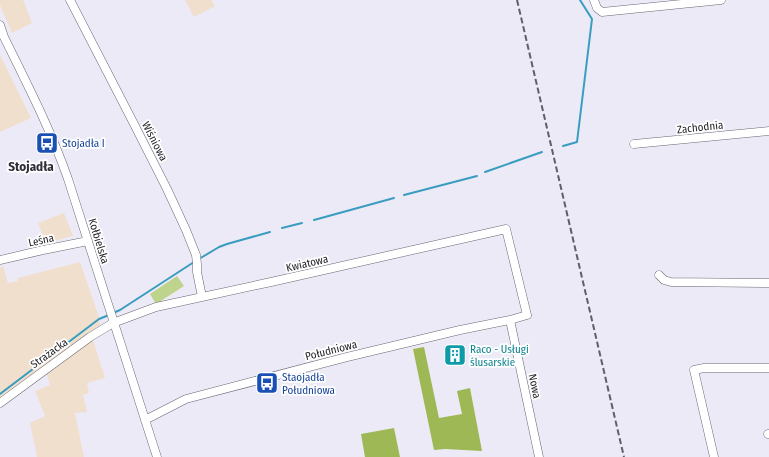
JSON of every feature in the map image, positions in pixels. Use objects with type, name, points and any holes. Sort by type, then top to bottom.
[{"type":"street","name":"Wiśniowa","points":[[70,0],[167,189],[186,230],[197,259],[197,272],[202,297]]},
{"type":"street","points":[[594,0],[597,8],[602,12],[721,0]]},
{"type":"street","name":"Kołbielska","points":[[0,25],[2,35],[44,118],[57,148],[157,457]]},
{"type":"street","name":"Zachodnia","points":[[634,144],[769,131]]},
{"type":"street","name":"Kwiatowa","points":[[112,317],[506,229],[527,315]]},
{"type":"street","name":"Leśna","points":[[0,260],[88,241]]},
{"type":"street","points":[[659,275],[664,280],[671,282],[769,283]]},
{"type":"street","name":"Południowa","points":[[145,420],[186,399],[347,357],[527,315]]},
{"type":"street","name":"Strażacka","points":[[0,403],[90,337],[112,317]]},
{"type":"street","name":"Nowa","points":[[510,320],[539,457]]},
{"type":"street","points":[[714,457],[694,370],[704,368],[769,368]]},
{"type":"shaded area","points":[[0,0],[23,0],[32,23],[12,33],[0,5]]},
{"type":"shaded area","points":[[185,0],[211,0],[215,6],[194,17]]},
{"type":"shaded area","points":[[0,55],[31,118],[0,132]]},
{"type":"shaded area","points":[[64,213],[73,236],[46,243],[38,223]]},
{"type":"shaded area","points":[[80,262],[99,317],[100,325],[0,400],[0,268],[3,266],[8,283],[18,281],[18,278]]},
{"type":"shaded area","points":[[93,340],[105,378],[87,383],[89,393],[83,395],[87,412],[75,413],[84,457],[37,457],[30,423],[45,416],[35,391],[50,385],[46,372]]},
{"type":"green space","points":[[177,276],[184,286],[156,304],[150,294]]},
{"type":"green space","points":[[424,347],[439,418],[462,414],[457,391],[470,388],[482,451],[445,449],[434,450],[413,349]]},
{"type":"green space","points":[[394,428],[400,457],[365,457],[361,434]]},
{"type":"waterway","points":[[563,146],[577,142],[592,19],[580,0]]},
{"type":"waterway","points":[[485,172],[542,152]]},
{"type":"waterway","points":[[404,195],[477,176]]},
{"type":"waterway","points":[[314,220],[394,198]]},
{"type":"waterway","points":[[282,228],[302,223]]},
{"type":"waterway","points":[[199,259],[219,247],[270,232]]},
{"type":"waterway","points":[[113,313],[194,262]]},
{"type":"waterway","points":[[0,394],[99,319],[109,315]]},
{"type":"railway","points":[[517,0],[624,457]]},
{"type":"place","name":"Stojadła I","points":[[47,143]]},
{"type":"place","name":"Raco - Usługi ślusarskie","points":[[455,355]]},
{"type":"place","name":"Staojadła Południowa","points":[[267,383]]},
{"type":"district","name":"Stojadła","points":[[31,166]]}]
